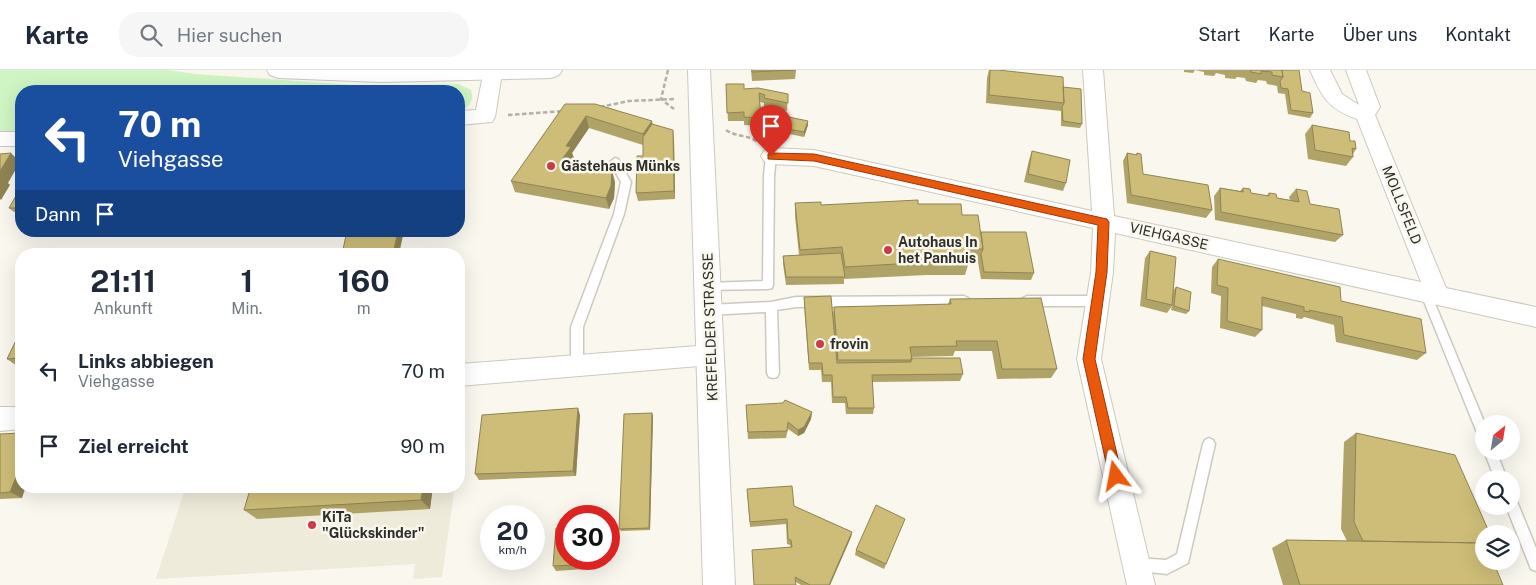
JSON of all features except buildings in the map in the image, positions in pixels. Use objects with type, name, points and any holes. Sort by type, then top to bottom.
[{"type":"main road","points":[[278,70],[320,73],[492,73],[552,70]]},
{"type":"main road","name":"KREFELDER STRASSE","points":[[699,70],[719,585]]},
{"type":"street","points":[[1093,70],[1104,222],[1102,272],[1089,359],[1139,575]]},
{"type":"street","points":[[1320,70],[1335,101],[1349,110],[1365,114]]},
{"type":"street","name":"MOLLSFELD","points":[[1356,70],[1370,107],[1365,114],[1432,295]]},
{"type":"street","points":[[465,118],[485,117],[492,73]]},
{"type":"street","points":[[0,139],[15,139]]},
{"type":"street","name":"VIEHGASSE","points":[[771,156],[814,158],[1536,317]]},
{"type":"street","points":[[465,375],[711,355]]},
{"type":"street","points":[[0,419],[15,418]]},
{"type":"lane","points":[[709,298],[768,285],[769,176],[771,156]]},
{"type":"lane","points":[[577,366],[577,327],[620,214],[626,182],[614,162]]},
{"type":"lane","points":[[1432,295],[1477,415]]},
{"type":"lane","points":[[709,298],[771,308],[796,302],[975,301]]},
{"type":"lane","points":[[1012,301],[1097,301]]},
{"type":"lane","points":[[771,308],[773,373]]},
{"type":"lane","points":[[1139,575],[1167,567],[1183,558],[1209,444]]},
{"type":"lane","points":[[1516,515],[1536,564]]},
{"type":"path","points":[[661,99],[668,70]]},
{"type":"path","points":[[595,108],[629,101],[701,98]]},
{"type":"path","points":[[485,117],[568,110]]},
{"type":"path","points":[[725,122],[726,130],[733,135],[754,139],[771,156]]},
{"type":"shaded area","name":"KiTa \"Glückskinder\"","points":[[184,493],[454,493],[442,577],[413,579],[415,564],[156,579]]},
{"type":"green space","points":[[0,70],[167,70],[196,74],[355,85],[15,85],[15,132],[0,132]]},
{"type":"green space","points":[[458,84],[460,85],[414,85]]},
{"type":"green space","points":[[465,87],[471,90],[472,97],[466,108]]},
{"type":"place","name":"Gästehaus Münks","points":[[551,166]]},
{"type":"place","name":"Autohaus In het Panhuis","points":[[888,250]]},
{"type":"place","name":"frovin","points":[[820,344]]},
{"type":"place","name":"KiTa \"Glückskinder\"","points":[[312,525]]},
{"type":"route","points":[[771,156],[814,158],[1104,222],[1102,272],[1089,359],[1116,476]]}]
